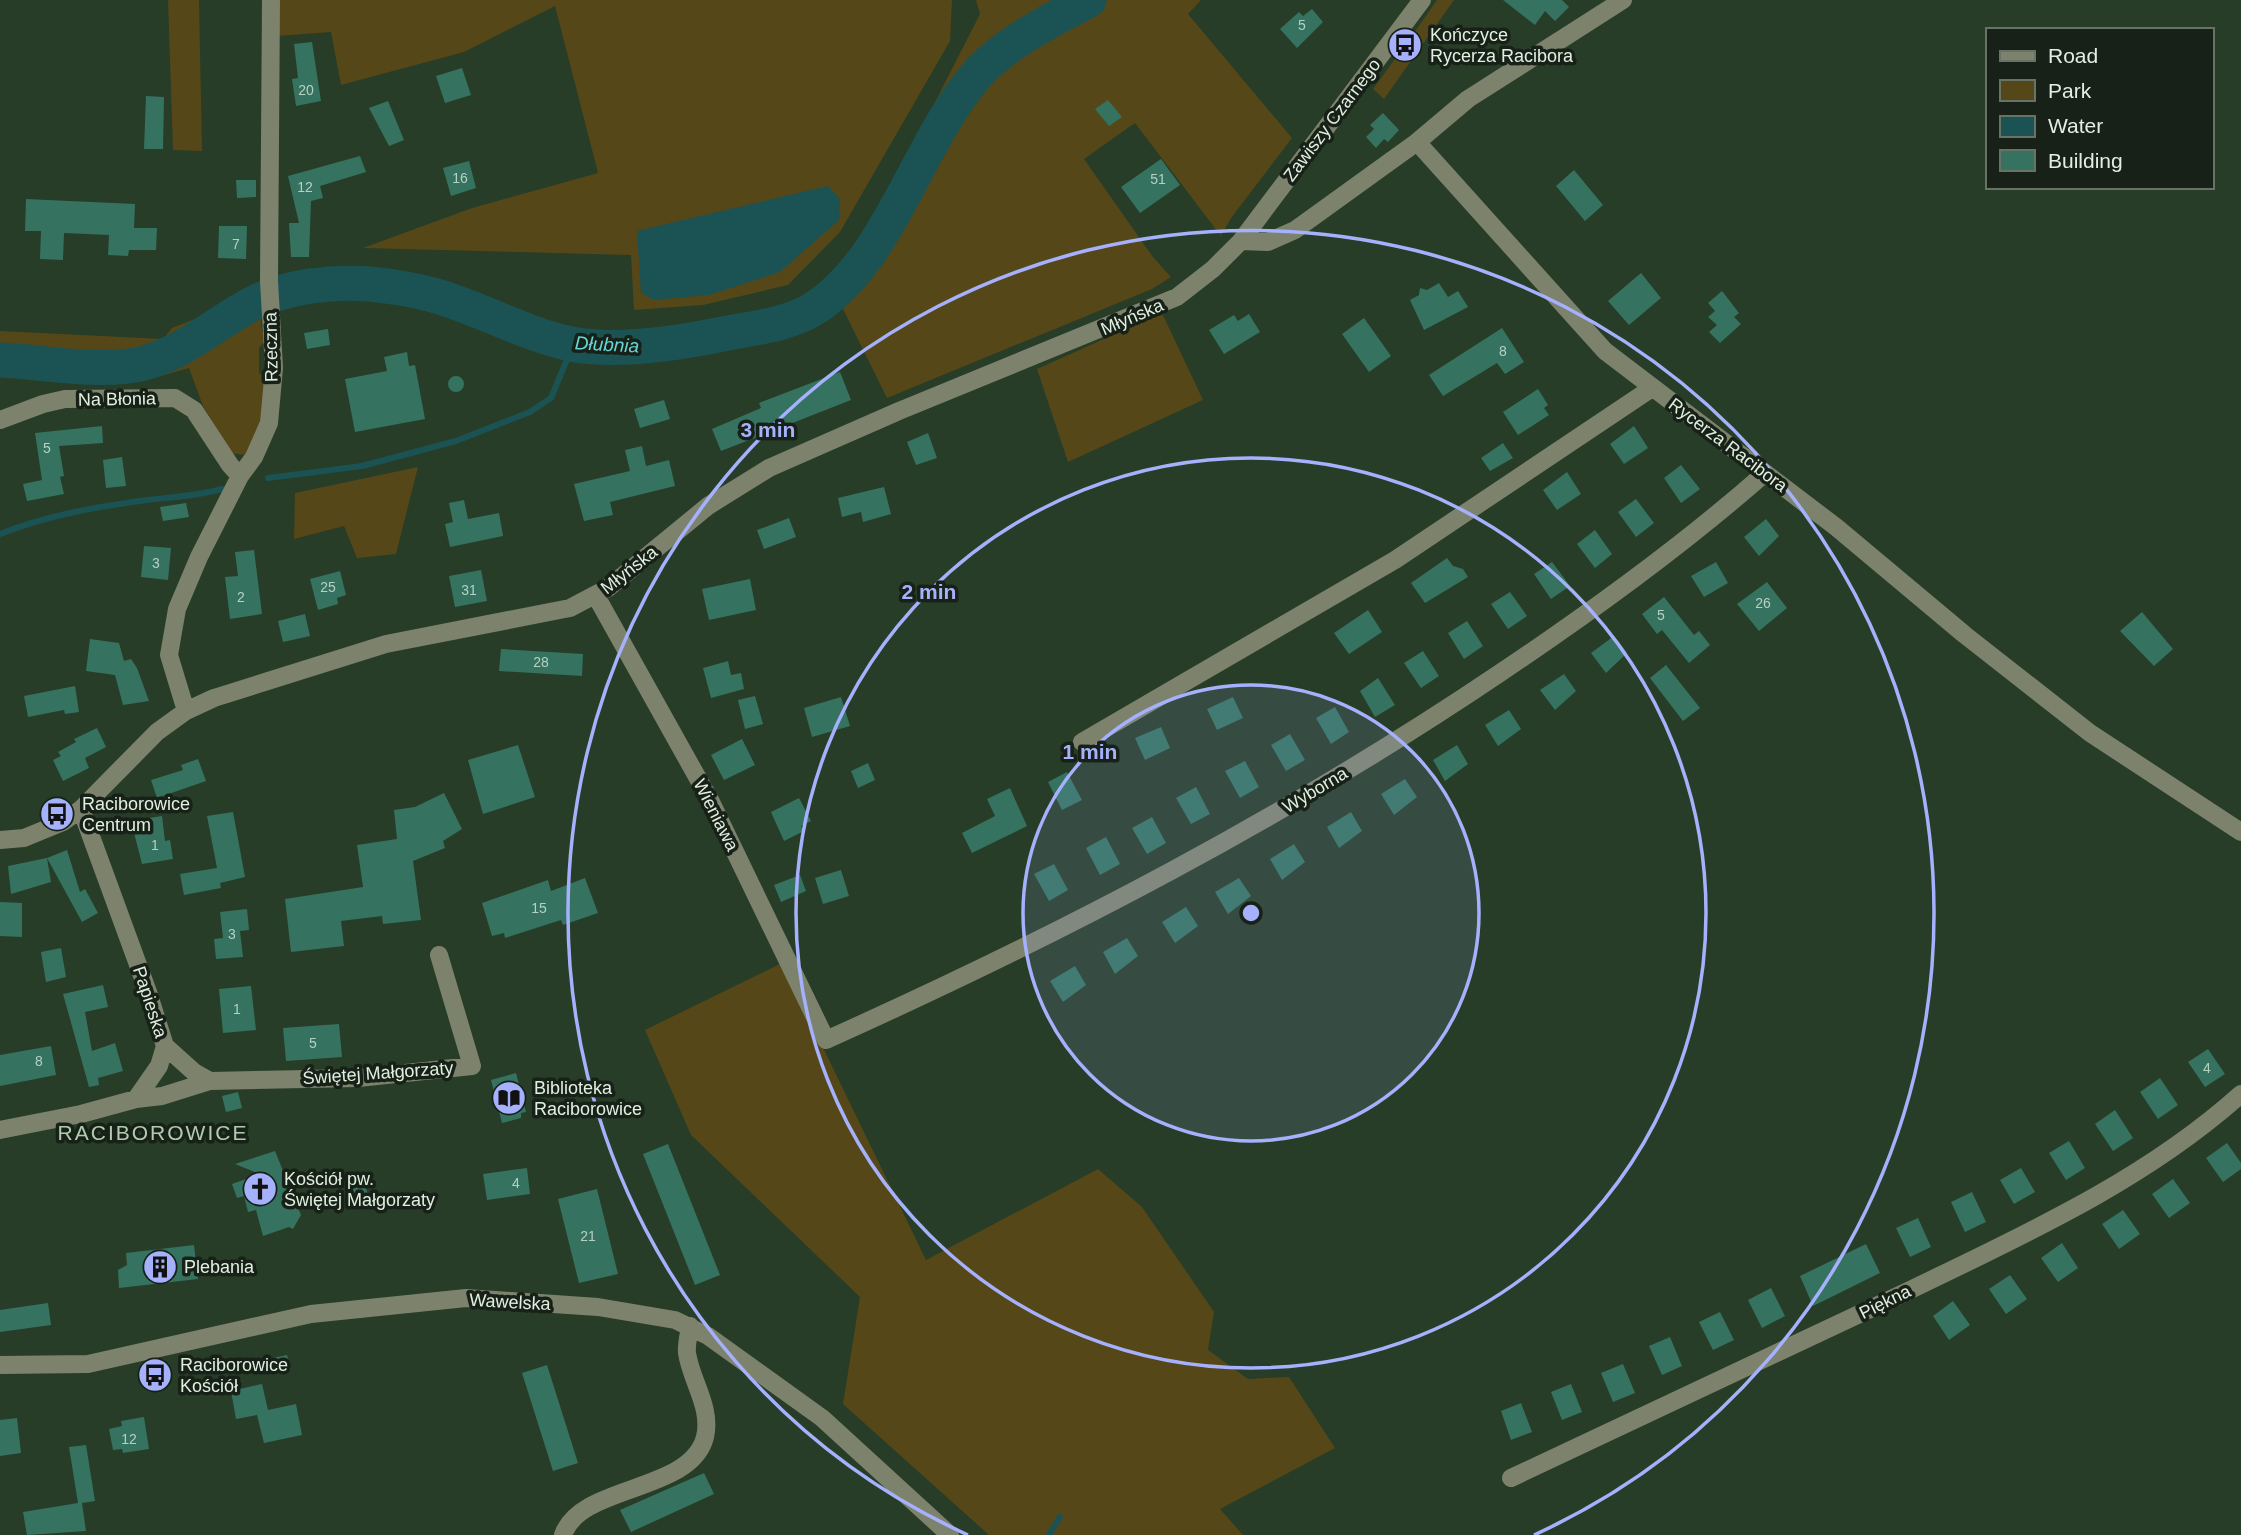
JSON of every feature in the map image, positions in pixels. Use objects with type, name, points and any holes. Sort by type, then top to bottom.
[{"type":"street","name":"Rzeczna","points":[[186,711],[169,655],[177,609],[199,557],[240,476],[254,457],[269,423],[274,368],[269,281],[273,155],[271,0]]},
{"type":"street","name":"Zawiszy Czarnego","points":[[1241,241],[1422,0]]},
{"type":"street","points":[[1241,241],[1268,242],[1281,238],[1417,142],[1468,100],[1623,0]]},
{"type":"street","name":"Rycerza Racibora","points":[[1417,142],[1605,351],[1836,527],[1965,635],[2090,733],[2241,832]]},
{"type":"street","name":"Młyńska","points":[[0,840],[24,838],[50,829],[81,809],[157,732],[186,711],[270,678],[386,644],[547,614],[596,596],[708,506],[769,468],[899,411],[1158,307],[1194,285],[1241,241]]},
{"type":"street","points":[[1082,743],[1395,560],[1652,388]]},
{"type":"street","name":"Na Błonia","points":[[0,420],[65,399],[175,398],[194,410],[230,466],[240,476]]},
{"type":"street","name":"Wyborna","points":[[826,1040],[1112,905],[1323,786],[1458,702],[1587,614],[1724,510],[1764,474]]},
{"type":"street","name":"Wieniawa","points":[[596,596],[710,800],[826,1040]]},
{"type":"street","name":"Papieska","points":[[81,809],[165,1046],[159,1066],[136,1099]]},
{"type":"street","name":"Świętej Małgorzaty","points":[[136,1099],[162,1096],[210,1081],[358,1078],[472,1066],[439,956]]},
{"type":"street","points":[[165,1046],[194,1072],[210,1081]]},
{"type":"street","name":"Piękna","points":[[1511,1478],[1995,1249],[2116,1186],[2214,1118],[2241,1094]]},
{"type":"street","points":[[0,1130],[81,1114],[136,1099]]},
{"type":"street","name":"Wawelska","points":[[0,1365],[88,1364],[311,1314],[466,1298],[598,1307],[690,1326],[822,1418],[950,1535]]},
{"type":"street","points":[[564,1535],[574,1516],[675,1470],[697,1453],[705,1436],[706,1420],[687,1352],[690,1326]]},
{"type":"green space","points":[[168,0],[199,0],[202,151],[173,150]]},
{"type":"green space","points":[[277,0],[952,0],[950,41],[840,232],[788,285],[703,305],[634,310],[631,255],[363,248],[472,208],[598,173],[555,6],[464,52],[341,85],[331,32],[277,36]]},
{"type":"green space","points":[[976,0],[1201,0],[1188,14],[1292,138],[1231,218],[1221,236],[1135,123],[1084,159],[1153,257],[1171,277],[1152,289],[887,398],[842,307],[904,225],[879,212],[980,14]]},
{"type":"green space","points":[[1437,0],[1454,0],[1384,99],[1373,89],[1400,52],[1405,55],[1413,43],[1409,40]]},
{"type":"green space","points":[[262,292],[261,325],[265,341],[259,348],[259,374],[265,375],[263,406],[259,428],[251,447],[244,455],[231,453],[203,406],[189,368],[139,382],[0,371],[0,331],[163,339],[172,328]]},
{"type":"green space","points":[[1162,313],[1203,400],[1068,462],[1037,369]]},
{"type":"green space","points":[[418,467],[396,554],[357,558],[344,526],[294,539],[295,493]]},
{"type":"green space","points":[[782,963],[926,1260],[1098,1169],[1142,1207],[1214,1312],[1208,1350],[1248,1379],[1289,1377],[1335,1448],[1220,1509],[1243,1535],[989,1535],[843,1404],[860,1297],[691,1135],[645,1030]]},
{"type":"water","points":[[828,186],[840,199],[839,220],[780,272],[709,295],[653,300],[641,292],[637,231]]},
{"type":"building","points":[[1503,0],[1562,0],[1569,7],[1555,21],[1545,11],[1535,25]]},
{"type":"building","points":[[1312,9],[1323,22],[1297,48],[1280,29],[1299,12],[1303,16]]},
{"type":"building","points":[[312,42],[321,101],[296,106],[292,79],[298,78],[294,44]]},
{"type":"building","points":[[462,68],[471,95],[445,103],[436,76]]},
{"type":"building","points":[[146,96],[164,97],[163,149],[144,149]]},
{"type":"building","points":[[1108,100],[1122,117],[1109,126],[1095,109]]},
{"type":"building","points":[[388,101],[404,140],[389,146],[369,108]]},
{"type":"building","points":[[1383,113],[1399,130],[1388,142],[1384,139],[1376,148],[1366,137],[1374,129],[1370,125]]},
{"type":"building","points":[[360,156],[366,172],[320,186],[323,198],[311,201],[309,257],[291,257],[289,223],[299,223],[288,176]]},
{"type":"building","points":[[1161,159],[1180,185],[1140,213],[1121,187]]},
{"type":"building","points":[[469,161],[476,188],[451,196],[443,168]]},
{"type":"building","points":[[1574,170],[1603,205],[1585,221],[1556,186]]},
{"type":"building","points":[[236,180],[256,180],[256,197],[237,198]]},
{"type":"building","points":[[26,199],[135,204],[134,228],[157,228],[156,250],[129,250],[128,256],[108,255],[109,235],[64,233],[63,260],[40,259],[41,231],[25,231]]},
{"type":"building","points":[[219,226],[247,226],[246,259],[218,258]]},
{"type":"building","points":[[1641,273],[1661,298],[1629,325],[1608,301]]},
{"type":"building","points":[[1439,283],[1448,297],[1458,291],[1468,307],[1424,330],[1410,300],[1419,295],[1420,288],[1427,290]]},
{"type":"building","points":[[1722,291],[1739,313],[1734,317],[1741,324],[1720,343],[1709,332],[1717,325],[1708,317],[1715,311],[1708,303]]},
{"type":"building","points":[[1249,314],[1260,332],[1224,354],[1209,330],[1234,315],[1238,321]]},
{"type":"building","points":[[1364,318],[1391,356],[1369,372],[1342,334]]},
{"type":"building","points":[[1502,328],[1524,362],[1505,374],[1497,363],[1443,396],[1429,375]]},
{"type":"building","points":[[328,329],[330,345],[307,349],[304,333]]},
{"type":"building","points":[[407,352],[409,366],[415,365],[425,419],[355,432],[345,379],[387,371],[384,357]]},
{"type":"building","points":[[840,372],[851,400],[721,451],[712,429],[761,408],[759,403]]},
{"type":"building","points":[[456,376],[462,378],[462,390],[456,392],[450,390],[448,384],[450,378]]},
{"type":"building","points":[[1538,389],[1548,405],[1544,408],[1549,415],[1518,435],[1503,412]]},
{"type":"building","points":[[664,400],[670,419],[640,428],[634,409]]},
{"type":"building","points":[[102,426],[103,443],[59,446],[64,476],[60,477],[64,494],[27,501],[23,484],[42,480],[35,433]]},
{"type":"building","points":[[1634,426],[1648,448],[1624,464],[1610,444]]},
{"type":"building","points":[[928,433],[937,458],[916,465],[907,442]]},
{"type":"building","points":[[1503,443],[1513,458],[1490,471],[1481,458]]},
{"type":"building","points":[[642,446],[646,466],[669,460],[675,486],[610,502],[613,515],[584,521],[574,484],[630,471],[625,450]]},
{"type":"building","points":[[122,457],[126,486],[106,488],[103,460]]},
{"type":"building","points":[[1681,465],[1700,489],[1681,503],[1664,478]]},
{"type":"building","points":[[1567,472],[1581,494],[1557,510],[1543,490]]},
{"type":"building","points":[[884,487],[891,514],[863,522],[861,512],[842,517],[838,498]]},
{"type":"building","points":[[1636,499],[1654,523],[1636,537],[1618,512]]},
{"type":"building","points":[[464,500],[468,519],[499,513],[503,536],[450,547],[445,524],[453,522],[449,503]]},
{"type":"building","points":[[186,503],[189,517],[163,521],[160,507]]},
{"type":"building","points":[[789,518],[796,537],[764,549],[757,530]]},
{"type":"building","points":[[1766,519],[1779,536],[1759,556],[1744,537]]},
{"type":"building","points":[[1595,530],[1612,554],[1595,568],[1577,544]]},
{"type":"building","points":[[144,546],[171,548],[168,580],[141,577]]},
{"type":"building","points":[[254,550],[262,614],[230,619],[225,577],[238,576],[235,552]]},
{"type":"building","points":[[1447,558],[1453,566],[1463,569],[1468,577],[1425,603],[1411,583]]},
{"type":"building","points":[[1552,562],[1570,586],[1551,599],[1534,574]]},
{"type":"building","points":[[1716,562],[1728,583],[1704,597],[1691,576]]},
{"type":"building","points":[[481,570],[487,601],[455,607],[449,576]]},
{"type":"building","points":[[340,571],[346,595],[337,598],[338,604],[318,610],[310,579]]},
{"type":"building","points":[[750,579],[756,610],[709,620],[702,589]]},
{"type":"building","points":[[1767,582],[1787,608],[1759,631],[1737,604]]},
{"type":"building","points":[[1510,592],[1527,616],[1508,629],[1491,604]]},
{"type":"building","points":[[1664,597],[1694,635],[1699,631],[1710,645],[1689,663],[1662,630],[1657,634],[1642,614]]},
{"type":"building","points":[[1368,610],[1382,632],[1349,654],[1334,633]]},
{"type":"building","points":[[2142,612],[2173,649],[2154,666],[2120,631]]},
{"type":"building","points":[[305,614],[310,636],[283,642],[278,621]]},
{"type":"building","points":[[1467,621],[1483,646],[1464,659],[1448,633]]},
{"type":"building","points":[[1614,636],[1627,653],[1606,673],[1591,653]]},
{"type":"building","points":[[90,639],[119,643],[124,661],[131,659],[137,668],[149,701],[123,705],[115,675],[86,671]]},
{"type":"building","points":[[501,649],[583,654],[582,676],[499,671]]},
{"type":"building","points":[[1423,651],[1439,676],[1421,688],[1404,663]]},
{"type":"building","points":[[728,661],[731,675],[741,673],[744,689],[711,698],[703,668]]},
{"type":"building","points":[[1666,665],[1700,708],[1683,721],[1650,678]]},
{"type":"building","points":[[1564,674],[1576,691],[1555,710],[1540,690]]},
{"type":"building","points":[[1378,678],[1395,705],[1375,717],[1360,691]]},
{"type":"building","points":[[75,686],[79,712],[65,714],[64,710],[28,717],[24,696]]},
{"type":"building","points":[[755,696],[763,724],[745,729],[738,700]]},
{"type":"building","points":[[841,697],[850,726],[812,737],[804,708]]},
{"type":"building","points":[[1233,697],[1243,718],[1217,730],[1207,709]]},
{"type":"building","points":[[1335,707],[1349,732],[1331,744],[1316,718]]},
{"type":"building","points":[[1509,710],[1521,729],[1498,746],[1485,725]]},
{"type":"building","points":[[1161,727],[1170,748],[1145,760],[1135,738]]},
{"type":"building","points":[[97,728],[106,747],[85,758],[89,768],[63,781],[53,760],[61,756],[58,752],[76,742],[74,739]]},
{"type":"building","points":[[1290,734],[1305,760],[1286,771],[1271,745]]},
{"type":"building","points":[[742,739],[755,765],[724,780],[711,755]]},
{"type":"building","points":[[518,745],[535,797],[483,814],[468,760]]},
{"type":"building","points":[[1457,745],[1468,764],[1445,781],[1433,760]]},
{"type":"building","points":[[198,759],[206,781],[157,798],[151,780],[183,770],[181,765]]},
{"type":"building","points":[[1245,761],[1259,787],[1240,798],[1225,771]]},
{"type":"building","points":[[868,763],[875,780],[858,788],[851,771]]},
{"type":"building","points":[[1067,772],[1082,800],[1062,810],[1048,782]]},
{"type":"building","points":[[1405,779],[1417,797],[1394,815],[1381,794]]},
{"type":"building","points":[[1196,787],[1210,814],[1191,824],[1176,798]]},
{"type":"building","points":[[1010,788],[1027,826],[972,853],[962,833],[995,816],[987,799]]},
{"type":"building","points":[[444,793],[462,829],[443,841],[445,848],[413,861],[421,920],[383,924],[382,916],[341,921],[344,946],[291,952],[285,899],[363,887],[357,845],[397,839],[394,810],[415,807]]},
{"type":"building","points":[[799,798],[811,821],[801,826],[804,831],[784,841],[771,812]]},
{"type":"building","points":[[233,812],[245,877],[220,883],[221,888],[184,895],[180,874],[217,868],[207,816]]},
{"type":"building","points":[[1351,812],[1362,831],[1339,848],[1327,827]]},
{"type":"building","points":[[162,816],[165,841],[170,840],[173,859],[142,864],[131,821]]},
{"type":"building","points":[[1152,817],[1166,843],[1147,854],[1132,828]]},
{"type":"building","points":[[1106,837],[1120,864],[1100,875],[1086,848]]},
{"type":"building","points":[[1294,844],[1305,862],[1282,880],[1270,859]]},
{"type":"building","points":[[67,850],[80,892],[85,889],[98,913],[82,922],[47,858]]},
{"type":"building","points":[[47,858],[51,882],[11,894],[8,866]]},
{"type":"building","points":[[1054,864],[1068,890],[1049,901],[1034,874]]},
{"type":"building","points":[[841,870],[849,896],[823,904],[815,878]]},
{"type":"building","points":[[800,875],[806,891],[781,902],[774,885]]},
{"type":"building","points":[[585,878],[598,913],[563,925],[561,920],[505,938],[504,933],[492,936],[482,903],[548,880],[551,891]]},
{"type":"building","points":[[1239,878],[1251,896],[1228,914],[1215,892]]},
{"type":"building","points":[[0,902],[22,903],[22,937],[0,936]]},
{"type":"building","points":[[1186,907],[1198,926],[1175,943],[1162,922]]},
{"type":"building","points":[[247,909],[249,930],[240,931],[243,957],[216,959],[214,939],[223,938],[220,912]]},
{"type":"building","points":[[1127,938],[1138,956],[1115,974],[1103,952]]},
{"type":"building","points":[[61,948],[66,977],[46,982],[41,952]]},
{"type":"building","points":[[1075,966],[1086,985],[1063,1002],[1050,981]]},
{"type":"building","points":[[103,985],[108,1007],[85,1012],[92,1051],[115,1043],[123,1071],[98,1078],[99,1085],[89,1087],[63,994]]},
{"type":"building","points":[[251,986],[256,1030],[223,1033],[219,989]]},
{"type":"building","points":[[339,1024],[342,1057],[286,1061],[283,1028]]},
{"type":"building","points":[[51,1046],[56,1075],[0,1086],[0,1055]]},
{"type":"building","points":[[2208,1049],[2225,1074],[2205,1087],[2188,1062]]},
{"type":"building","name":"Biblioteka Raciborowice","points":[[516,1073],[526,1112],[521,1113],[521,1118],[502,1123],[491,1080]]},
{"type":"building","points":[[2160,1078],[2178,1105],[2158,1119],[2140,1092]]},
{"type":"building","points":[[238,1092],[242,1108],[226,1112],[222,1096]]},
{"type":"building","points":[[2115,1110],[2133,1138],[2113,1151],[2095,1124]]},
{"type":"building","points":[[2069,1141],[2085,1168],[2066,1180],[2049,1153]]},
{"type":"building","points":[[2227,1143],[2241,1163],[2241,1169],[2223,1182],[2206,1158]]},
{"type":"building","points":[[668,1144],[720,1275],[695,1285],[643,1154]]},
{"type":"building","name":"Kościół pw. Świętej Małgorzaty","points":[[275,1151],[301,1215],[293,1229],[289,1227],[263,1236],[256,1210],[248,1212],[244,1196],[237,1198],[232,1184],[260,1174],[235,1164]]},
{"type":"building","points":[[527,1168],[530,1194],[487,1200],[483,1174]]},
{"type":"building","points":[[2021,1168],[2035,1192],[2014,1204],[2000,1180]]},
{"type":"building","points":[[2173,1179],[2190,1203],[2169,1218],[2152,1194]]},
{"type":"building","points":[[363,1180],[371,1202],[355,1208],[347,1186]]},
{"type":"building","points":[[597,1189],[618,1274],[579,1283],[558,1199]]},
{"type":"building","points":[[1972,1192],[1986,1222],[1965,1232],[1951,1202]]},
{"type":"building","points":[[2123,1210],[2140,1234],[2119,1249],[2102,1224]]},
{"type":"building","points":[[1918,1218],[1931,1247],[1910,1257],[1896,1228]]},
{"type":"building","points":[[2062,1243],[2078,1268],[2058,1282],[2041,1258]]},
{"type":"building","points":[[1866,1244],[1880,1273],[1813,1306],[1800,1276]]},
{"type":"building","name":"Plebania","points":[[194,1245],[198,1279],[119,1288],[118,1270],[127,1265],[126,1253]]},
{"type":"building","points":[[2010,1275],[2027,1299],[2006,1314],[1989,1289]]},
{"type":"building","points":[[1771,1288],[1785,1316],[1762,1328],[1748,1300]]},
{"type":"building","points":[[1953,1301],[1970,1325],[1949,1340],[1933,1316]]},
{"type":"building","points":[[48,1303],[51,1325],[0,1332],[0,1310]]},
{"type":"building","points":[[1720,1312],[1734,1340],[1713,1350],[1699,1322]]},
{"type":"building","points":[[1670,1337],[1682,1366],[1662,1375],[1649,1346]]},
{"type":"building","points":[[287,1355],[291,1370],[275,1373],[273,1358]]},
{"type":"building","points":[[1623,1364],[1635,1393],[1613,1402],[1601,1373]]},
{"type":"building","points":[[547,1365],[578,1463],[553,1471],[522,1373]]},
{"type":"building","points":[[262,1384],[268,1410],[296,1404],[302,1435],[264,1443],[257,1415],[236,1419],[231,1391]]},
{"type":"building","points":[[1571,1384],[1582,1412],[1562,1420],[1551,1392]]},
{"type":"building","points":[[1521,1403],[1532,1432],[1511,1440],[1501,1411]]},
{"type":"building","points":[[144,1417],[149,1449],[123,1453],[122,1449],[113,1450],[109,1429],[122,1426],[121,1421]]},
{"type":"building","points":[[17,1418],[21,1453],[0,1456],[0,1420]]},
{"type":"building","points":[[86,1445],[95,1501],[82,1503],[86,1531],[27,1535],[23,1512],[78,1503],[69,1447]]},
{"type":"building","points":[[704,1473],[714,1494],[631,1532],[620,1510]]},
{"type":"waterway","name":"Dłubnia","points":[[0,360],[89,367],[140,364],[184,346],[265,298],[294,289],[341,283],[378,285],[433,295],[553,340],[589,347],[668,343],[782,322],[815,308],[842,286],[865,259],[940,128],[960,96],[982,69],[1019,39],[1089,0]]},
{"type":"waterway","points":[[268,478],[362,466],[456,441],[530,412],[551,398],[573,345]]},
{"type":"waterway","points":[[0,534],[72,512],[222,489]]},
{"type":"waterway","points":[[1049,1535],[1060,1517]]},
{"type":"place","name":"Kończyce Rycerza Racibora","points":[[1405,45]]},
{"type":"place","name":"Raciborowice Centrum","points":[[57,814]]},
{"type":"place","name":"Biblioteka Raciborowice","points":[[509,1098]]},
{"type":"place","name":"Kościół pw. Świętej Małgorzaty","points":[[260,1189]]},
{"type":"place","name":"Plebania","points":[[160,1267]]},
{"type":"place","name":"Raciborowice Kościół","points":[[155,1375]]},
{"type":"district","name":"RACIBOROWICE","points":[[153,1133]]}]
